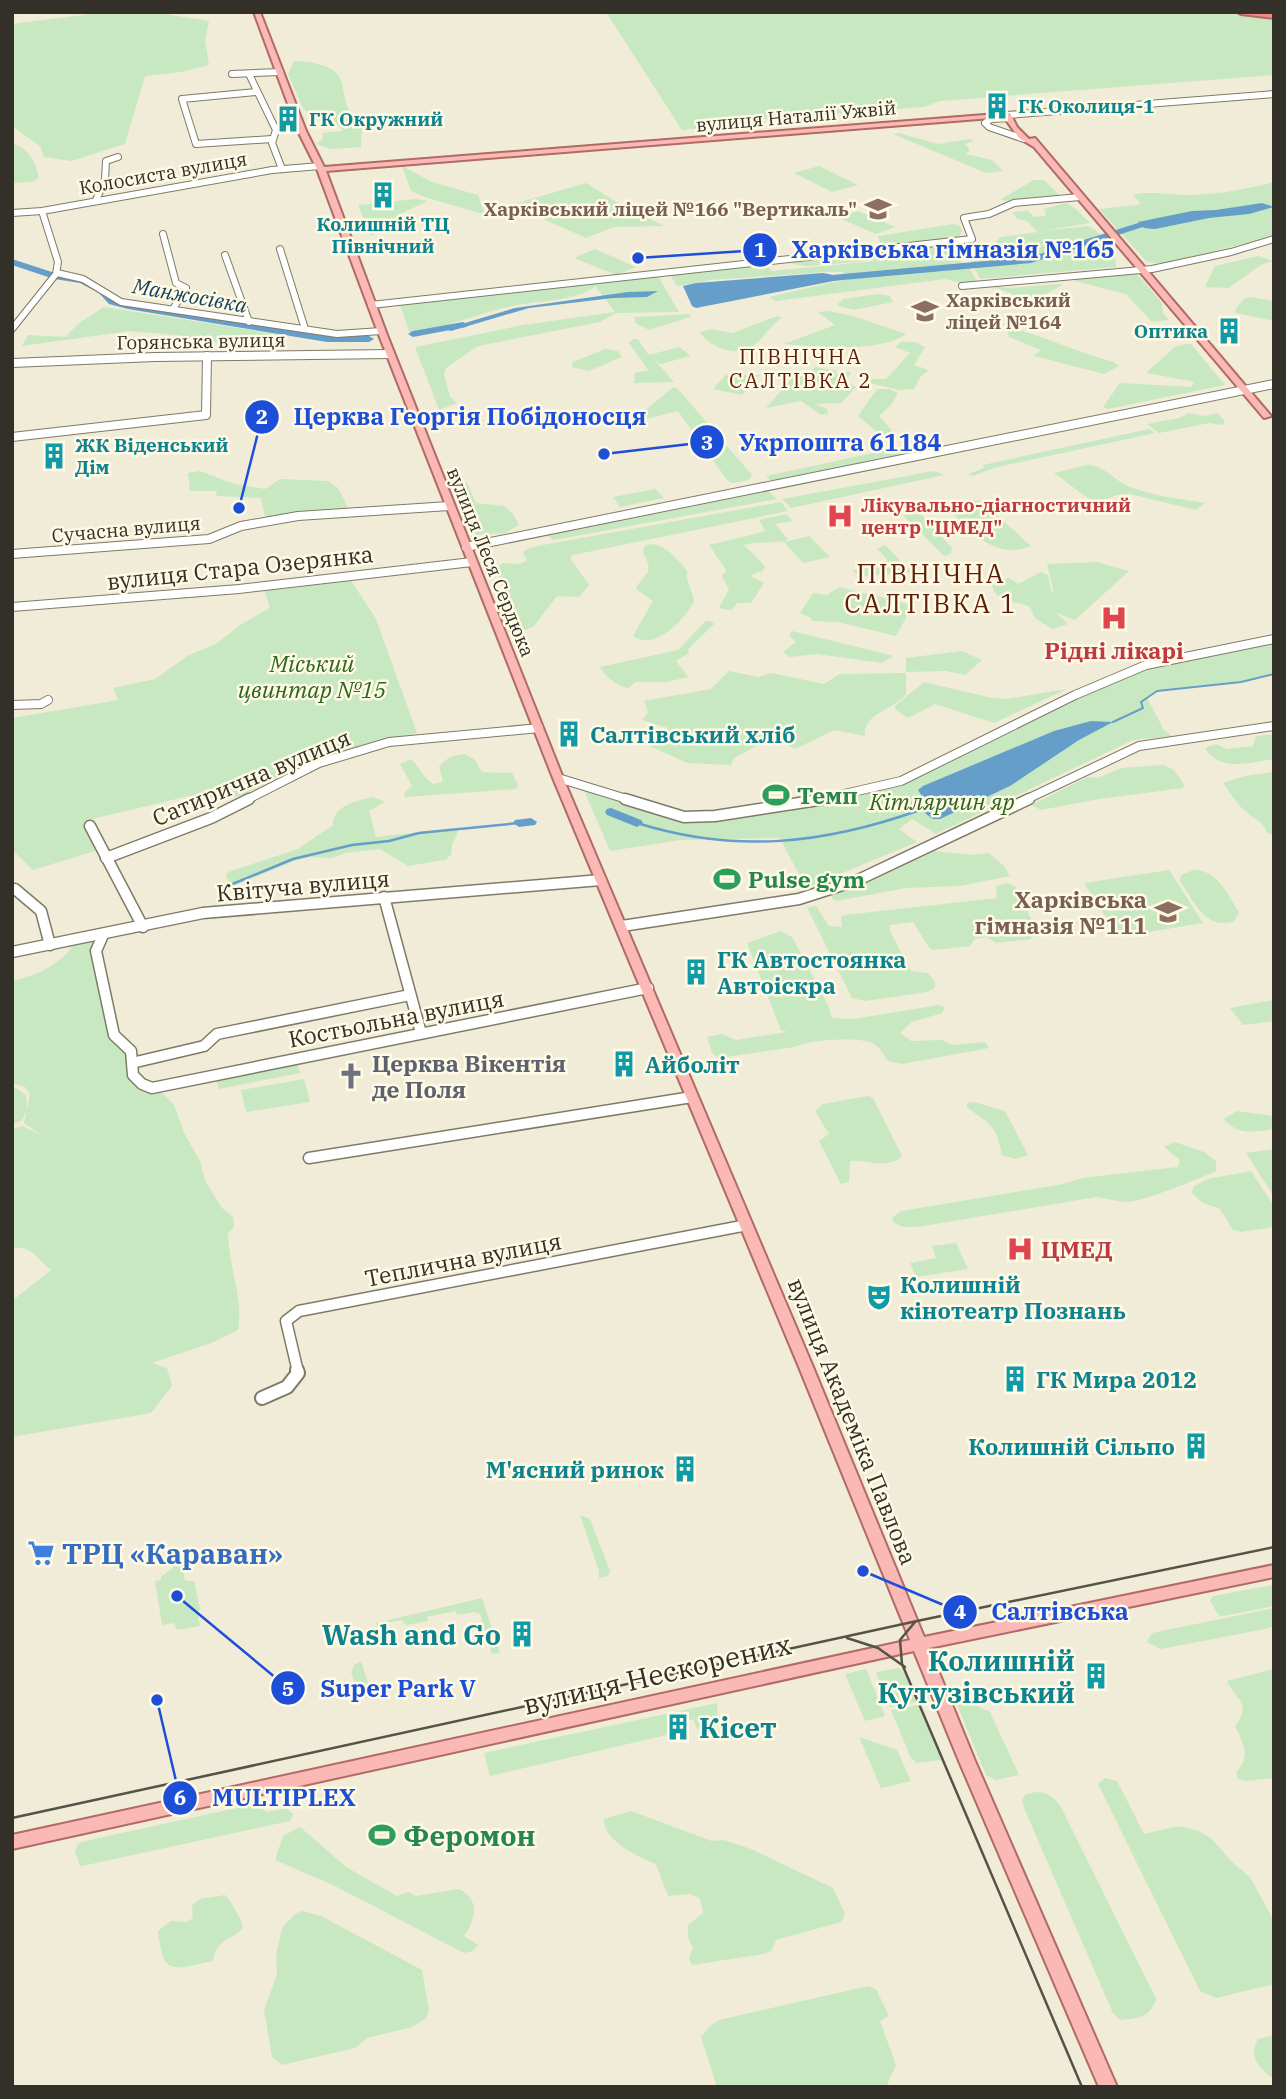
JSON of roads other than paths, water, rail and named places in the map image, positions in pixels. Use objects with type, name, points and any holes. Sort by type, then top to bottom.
[{"type":"highway","points":[[1241,12],[1274,16]]},
{"type":"main road","name":"вулиця Леся Сердюка","points":[[257,12],[302,131],[321,168],[449,506],[558,778],[622,926]]},
{"type":"main road","name":"вулиця Наталії Ужвій","points":[[321,168],[1008,116]]},
{"type":"main road","points":[[1008,116],[1024,139],[1034,145]]},
{"type":"main road","points":[[1008,116],[1015,120],[1270,420]]},
{"type":"main road","name":"вулиця Академіка Павлова","points":[[622,926],[967,1760],[1108,2087]]},
{"type":"main road","name":"вулиця Нескорених","points":[[12,1842],[921,1644],[1274,1571]]},
{"type":"street","points":[[232,74],[280,72]]},
{"type":"street","points":[[249,74],[276,130],[272,139],[282,169]]},
{"type":"street","points":[[256,92],[182,99],[196,144],[272,139]]},
{"type":"street","name":"вулиця Наталії Ужвій","points":[[1008,116],[1274,93]]},
{"type":"street","points":[[1008,116],[985,123],[989,127],[1024,139]]},
{"type":"street","points":[[96,201],[105,180],[106,161],[118,157]]},
{"type":"street","name":"Колосиста вулиця","points":[[12,213],[42,211],[282,169],[321,168]]},
{"type":"street","points":[[371,305],[972,239],[962,220],[964,218],[989,214],[1014,203],[1080,197]]},
{"type":"street","points":[[12,329],[16,320],[56,275],[58,262],[42,211]]},
{"type":"street","points":[[163,234],[176,283],[186,288],[173,309]]},
{"type":"street","points":[[962,286],[1141,270],[1231,252],[1274,239]]},
{"type":"street","points":[[280,249],[305,329]]},
{"type":"street","points":[[225,255],[248,322]]},
{"type":"street","points":[[56,275],[83,279],[121,302],[248,322],[352,335],[383,335]]},
{"type":"street","name":"Горянська вулиця","points":[[12,363],[207,356],[390,354]]},
{"type":"street","points":[[12,437],[206,415],[207,356]]},
{"type":"street","points":[[466,547],[1274,386]]},
{"type":"street","name":"Сучасна вулиця","points":[[12,554],[209,539],[241,526],[298,516],[449,506]]},
{"type":"street","name":"вулиця Стара Озерянка","points":[[12,607],[239,589],[472,562]]},
{"type":"street","points":[[558,778],[684,817],[737,814],[815,802],[906,779],[1038,713],[1146,664],[1274,639]]},
{"type":"street","points":[[12,705],[41,704],[48,700]]},
{"type":"street","points":[[622,926],[799,899],[858,880],[1139,746],[1274,726]]},
{"type":"street","name":"Сатирична вулиця","points":[[106,858],[211,817],[318,764],[353,752],[412,739],[539,728]]},
{"type":"street","points":[[90,826],[143,927]]},
{"type":"street","name":"Квітуча вулиця","points":[[12,952],[203,913],[601,880]]},
{"type":"street","points":[[15,889],[41,911],[50,945]]},
{"type":"street","points":[[384,897],[421,1032]]},
{"type":"street","points":[[103,935],[96,951],[114,1035],[131,1047],[136,1062],[204,1046],[217,1034],[410,995]]},
{"type":"street","name":"Костьольна вулиця","points":[[136,1062],[133,1075],[142,1084],[152,1088],[648,988]]},
{"type":"street","points":[[309,1158],[692,1097]]},
{"type":"street","name":"Теплична вулиця","points":[[262,1398],[287,1387],[298,1373],[286,1321],[299,1311],[747,1225]]},
{"type":"water","points":[[1262,203],[1274,207],[1249,214],[1209,218],[1155,229],[1144,228],[1138,222],[1192,211]]},
{"type":"water","points":[[823,273],[849,278],[696,308],[692,306],[683,286],[696,283]]},
{"type":"water","points":[[658,291],[647,297],[613,298],[529,308],[451,331],[445,329],[515,308],[628,292]]},
{"type":"water","points":[[1091,721],[1113,722],[1079,740],[1010,786],[940,819],[933,819],[911,803],[923,798],[918,790],[923,786],[1054,731]]},
{"type":"waterway","name":"Манжосівка","points":[[832,278],[1031,260],[1158,222]]},
{"type":"waterway","name":"Манжосівка","points":[[12,262],[57,277],[82,280],[102,291],[112,302],[128,306],[327,339],[369,339]]},
{"type":"waterway","name":"Манжосівка","points":[[413,334],[463,325]]},
{"type":"waterway","points":[[1113,722],[1143,708],[1141,702],[1157,691],[1241,682],[1274,674]]},
{"type":"waterway","points":[[637,823],[709,839],[780,841],[849,831],[920,810]]},
{"type":"waterway","points":[[611,812],[637,823]]},
{"type":"waterway","points":[[519,823],[531,822]]},
{"type":"waterway","points":[[230,885],[293,859],[352,845],[389,841],[419,833],[519,823]]},
{"type":"tram line","points":[[12,1818],[917,1621],[1274,1547]]},
{"type":"tram line","points":[[903,1665],[900,1640],[915,1622]]},
{"type":"tram line","points":[[847,1638],[878,1648],[903,1665]]},
{"type":"tram line","points":[[903,1665],[1082,2087]]},
{"type":"place","name":"ГК Околиця-1","points":[[997,106]]},
{"type":"place","name":"ГК Окружний","points":[[288,119]]},
{"type":"place","name":"Колишній ТЦ Північний","points":[[383,195]]},
{"type":"place","name":"Харківський ліцей №166 \"Вертикаль\"","points":[[878,209]]},
{"type":"place","name":"Харківська гімназія №165","points":[[638,258]]},
{"type":"place","name":"Харківський ліцей №164","points":[[925,311]]},
{"type":"place","name":"Оптика","points":[[1229,331]]},
{"type":"place","name":"Укрпошта 61184","points":[[604,454]]},
{"type":"place","name":"ЖК Віденський Дім","points":[[54,456]]},
{"type":"place","name":"Церква Георгія Побідоносця","points":[[239,508]]},
{"type":"place","name":"Лікувально-діагностичний центр \"ЦМЕД\"","points":[[840,516]]},
{"type":"place","name":"Рідні лікарі","points":[[1114,618]]},
{"type":"place","name":"Салтівський хліб","points":[[569,734]]},
{"type":"place","name":"Темп","points":[[776,795]]},
{"type":"place","name":"Pulse gym","points":[[727,879]]},
{"type":"place","name":"Харківська гімназія №111","points":[[1168,912]]},
{"type":"place","name":"ГК Автостоянка Автоіскра","points":[[696,972]]},
{"type":"place","name":"Айболіт","points":[[624,1064]]},
{"type":"place","name":"Церква Вікентія де Поля","points":[[351,1076]]},
{"type":"place","name":"ЦМЕД","points":[[1020,1249]]},
{"type":"place","name":"Колишній кінотеатр Познань","points":[[879,1297]]},
{"type":"place","name":"ГК Мира 2012","points":[[1015,1379]]},
{"type":"place","name":"Колишній Сільпо","points":[[1196,1446]]},
{"type":"place","name":"М'ясний ринок","points":[[685,1469]]},
{"type":"place","name":"ТРЦ «Караван»","points":[[41,1553]]},
{"type":"place","name":"Салтівська","points":[[863,1571]]},
{"type":"place","name":"Super Park V","points":[[177,1596]]},
{"type":"place","name":"Wash and Go","points":[[522,1634]]},
{"type":"place","name":"Колишній Кутузівський","points":[[1096,1676]]},
{"type":"place","name":"MULTIPLEX","points":[[157,1700]]},
{"type":"place","name":"Кісет","points":[[678,1727]]},
{"type":"place","name":"Феромон","points":[[382,1835]]},
{"type":"district","name":"ПІВНІЧНА САЛТІВКА 2","points":[[801,368]]},
{"type":"district","name":"ПІВНІЧНА САЛТІВКА 1","points":[[931,588]]},
{"type":"park label","name":"Міський цвинтар №15","points":[[312,676]]},
{"type":"park label","name":"Кітлярчин яр","points":[[942,801]]}]
